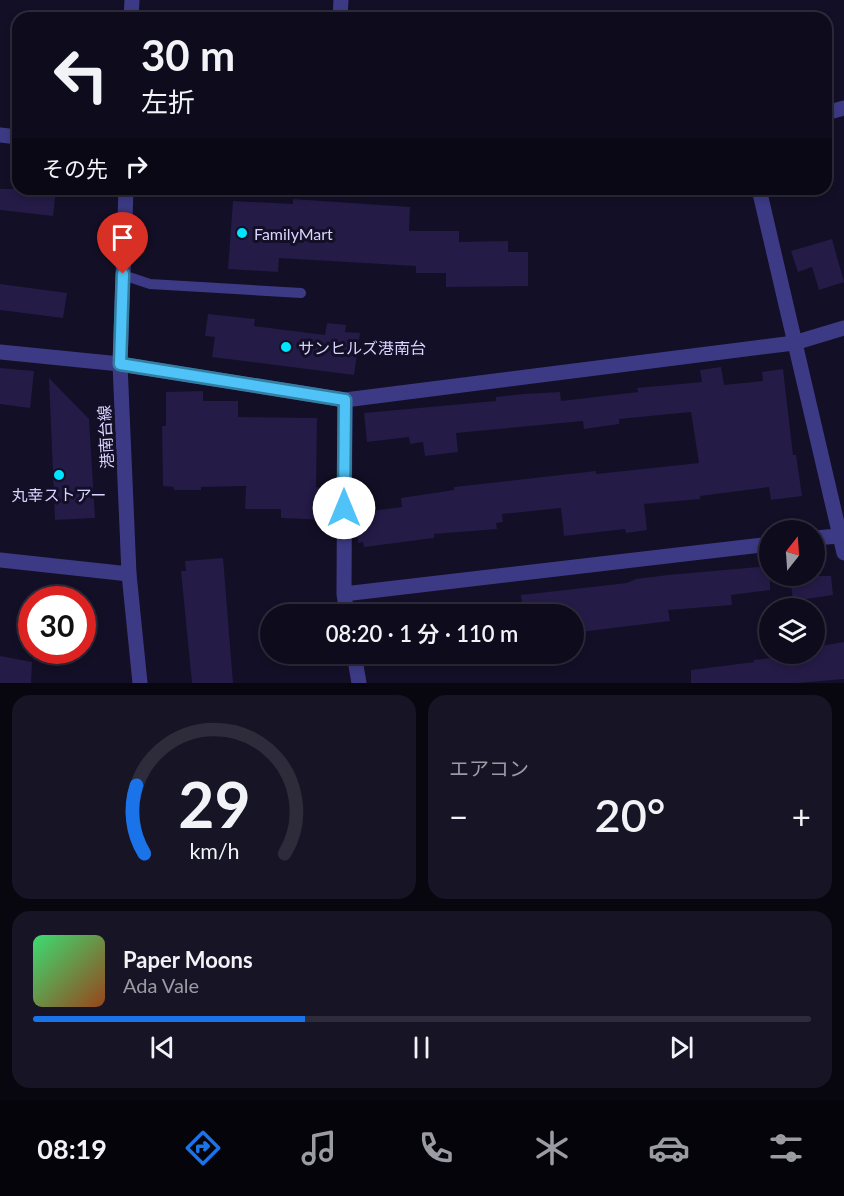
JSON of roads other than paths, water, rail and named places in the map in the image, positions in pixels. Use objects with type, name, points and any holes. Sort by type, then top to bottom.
[{"type":"street","name":"港南台線","points":[[126,195],[120,364],[129,574],[140,683]]},
{"type":"street","points":[[760,195],[844,553]]},
{"type":"street","points":[[0,352],[120,364],[345,400],[794,343],[844,328]]},
{"type":"street","points":[[345,400],[345,604]]},
{"type":"street","points":[[825,537],[840,536]]},
{"type":"street","points":[[344,594],[759,545]]},
{"type":"street","points":[[0,560],[129,574]]},
{"type":"street","points":[[356,664],[359,683]]},
{"type":"lane","points":[[123,274],[150,284],[301,293]]},
{"type":"place","name":"FamilyMart","points":[[242,233]]},
{"type":"place","name":"サンヒルズ港南台","points":[[286,347]]},
{"type":"place","name":"丸幸ストアー","points":[[59,475]]}]
